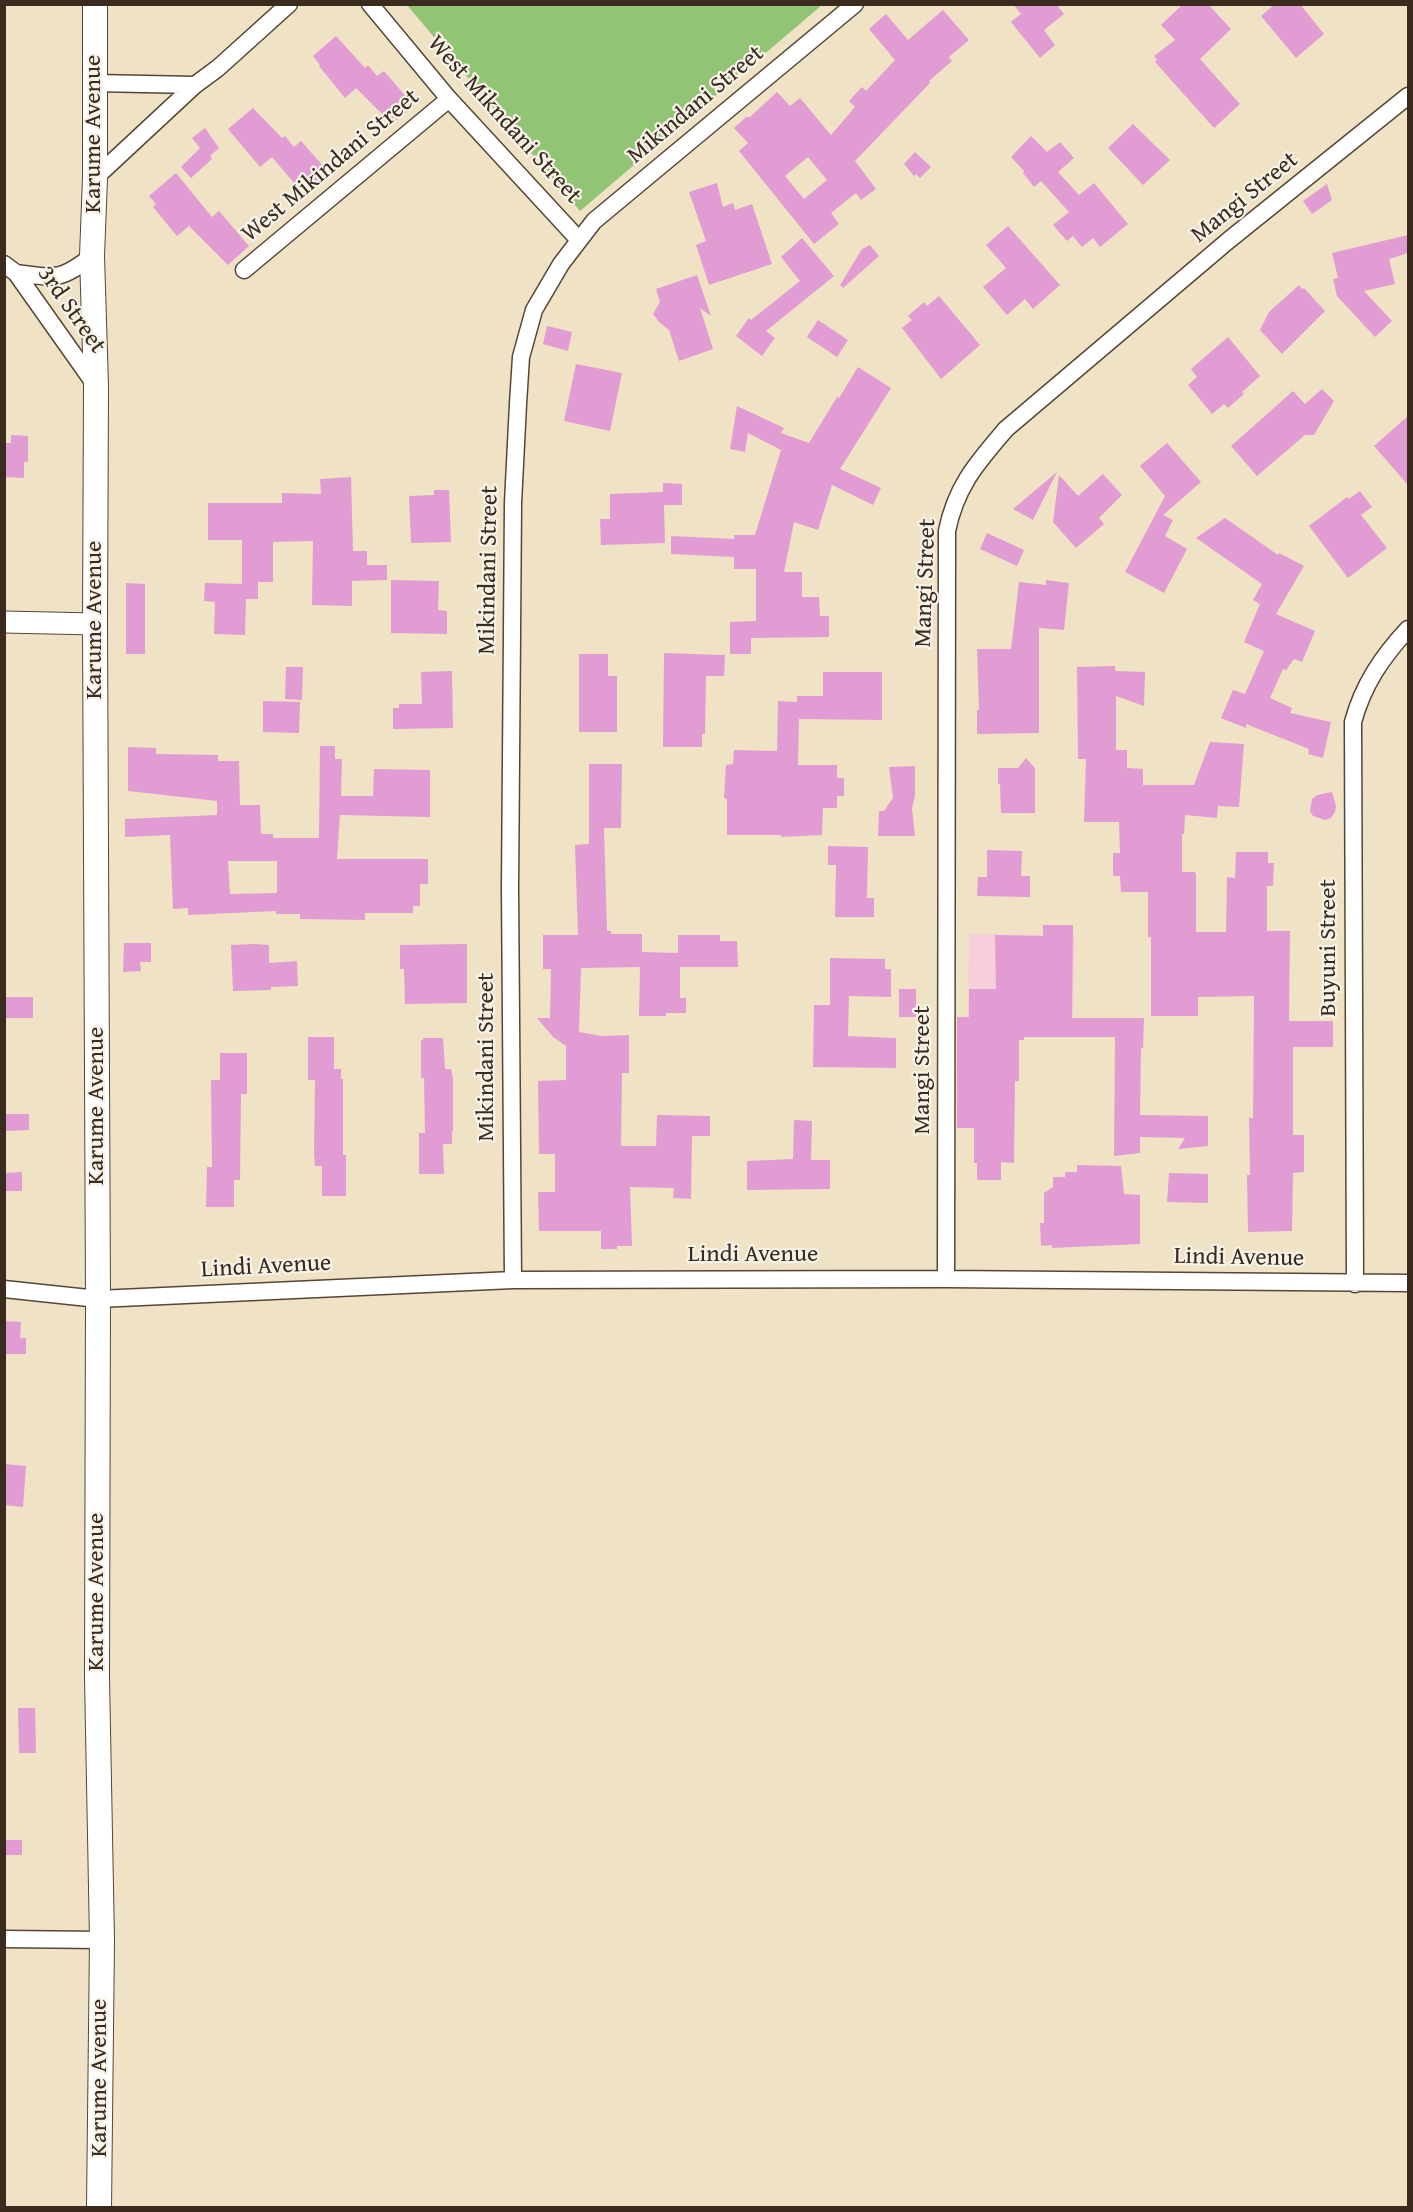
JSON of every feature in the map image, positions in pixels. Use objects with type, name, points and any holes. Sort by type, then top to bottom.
[{"type":"main road","name":"Karume Avenue","points":[[95,4],[95,178],[92,256],[96,386],[97,1677],[102,1940],[99,2208]]},
{"type":"street","points":[[95,178],[195,85],[218,68],[289,4]]},
{"type":"street","name":"West Mikndani Street","points":[[370,4],[449,99],[579,240]]},
{"type":"street","name":"Mikindani Street","points":[[513,1280],[510,888],[513,503],[521,357],[534,310],[561,264],[594,221],[855,4]]},
{"type":"street","points":[[94,83],[195,85]]},
{"type":"street","name":"Mangi Street","points":[[946,1279],[947,531],[957,495],[977,463],[1006,429],[1229,240],[1408,96]]},
{"type":"street","name":"West Mikindani Street","points":[[244,270],[449,99]]},
{"type":"street","points":[[10,269],[40,276],[60,276],[72,272],[92,256]]},
{"type":"street","name":"3rd Street","points":[[10,269],[96,386]]},
{"type":"street","points":[[4,622],[95,624]]},
{"type":"street","name":"Buyuni Street","points":[[1355,1284],[1353,722],[1359,700],[1380,662],[1408,629]]},
{"type":"street","name":"Lindi Avenue","points":[[4,1289],[98,1299],[513,1280],[946,1279],[1408,1283]]},
{"type":"street","points":[[4,1940],[102,1940]]},
{"type":"shaded area","points":[[969,934],[1075,935],[1073,1019],[968,1017]]},
{"type":"green space","points":[[407,5],[822,5],[580,211]]},
{"type":"building","points":[[1013,4],[1056,4],[1064,14],[1044,30],[1055,45],[1040,58],[1011,22],[1021,14]]},
{"type":"building","points":[[1183,4],[1208,4],[1231,29],[1200,59],[1240,104],[1214,128],[1155,62],[1157,60],[1154,56],[1175,40],[1161,25]]},
{"type":"building","points":[[1275,4],[1300,4],[1324,34],[1296,58],[1261,16]]},
{"type":"building","points":[[943,10],[969,40],[949,57],[952,61],[929,81],[930,83],[855,161],[876,189],[861,200],[856,193],[831,213],[839,224],[814,244],[739,151],[748,143],[734,128],[746,117],[750,117],[777,92],[790,106],[800,98],[831,135],[855,107],[849,101],[862,87],[866,91],[895,60],[869,29],[886,14],[908,40]],"holes":[[[808,157],[827,180],[804,199],[785,176]]]},
{"type":"building","points":[[336,36],[365,68],[368,65],[377,76],[384,71],[414,106],[392,124],[356,88],[345,98],[313,56]]},
{"type":"building","points":[[253,108],[294,147],[301,141],[331,175],[308,195],[301,187],[299,189],[272,157],[260,167],[228,129]]},
{"type":"building","points":[[1133,124],[1170,160],[1143,185],[1108,148]]},
{"type":"building","points":[[205,128],[219,148],[210,156],[212,159],[191,178],[181,167],[200,148],[192,138]]},
{"type":"building","points":[[1031,136],[1047,152],[1060,142],[1074,158],[1058,172],[1079,195],[1094,183],[1128,224],[1100,247],[1093,238],[1082,247],[1073,236],[1067,241],[1053,225],[1069,212],[1041,181],[1034,187],[1011,157]]},
{"type":"building","points":[[915,152],[931,167],[920,178],[916,174],[914,176],[904,164]]},
{"type":"building","points":[[176,173],[212,217],[219,211],[249,246],[228,265],[189,226],[177,236],[153,207],[156,204],[149,196]]},
{"type":"building","points":[[717,183],[723,207],[733,203],[735,210],[752,204],[772,264],[709,285],[696,245],[706,241],[689,192]]},
{"type":"building","points":[[1327,184],[1332,200],[1312,214],[1303,201]]},
{"type":"building","points":[[1008,226],[1060,285],[1033,309],[1025,299],[1007,315],[983,287],[1006,268],[986,245]]},
{"type":"building","points":[[1408,235],[1408,253],[1389,259],[1395,284],[1364,291],[1392,321],[1375,337],[1337,296],[1333,279],[1338,278],[1332,253]]},
{"type":"building","points":[[802,238],[834,276],[766,331],[775,338],[762,356],[736,336],[749,318],[751,320],[800,281],[781,257]]},
{"type":"building","points":[[870,245],[879,256],[843,288],[840,285],[862,249]]},
{"type":"building","points":[[697,275],[711,316],[700,308],[713,349],[679,361],[669,330],[653,314],[660,302],[656,289]]},
{"type":"building","points":[[1299,285],[1325,311],[1282,354],[1260,330],[1269,312]]},
{"type":"building","points":[[939,296],[980,345],[941,379],[902,328],[912,320],[908,316],[924,302],[927,306]]},
{"type":"building","points":[[818,320],[848,340],[837,357],[807,337]]},
{"type":"building","points":[[547,326],[572,332],[568,351],[543,344]]},
{"type":"building","points":[[1228,337],[1260,376],[1228,408],[1224,404],[1212,414],[1188,385],[1197,377],[1191,369]]},
{"type":"building","points":[[576,364],[622,373],[610,431],[564,421]]},
{"type":"building","points":[[858,367],[891,388],[840,469],[881,488],[873,505],[832,485],[818,530],[794,522],[784,572],[802,572],[802,597],[819,597],[820,616],[829,616],[829,637],[751,638],[751,654],[730,654],[730,622],[756,621],[756,569],[734,569],[734,557],[671,554],[671,536],[734,539],[734,535],[755,535],[781,450],[748,433],[745,452],[730,449],[737,406],[784,428],[781,433],[809,443]]},
{"type":"building","points":[[1322,389],[1334,401],[1314,435],[1305,435],[1257,476],[1231,446],[1293,391],[1305,404]]},
{"type":"building","points":[[1408,416],[1408,485],[1374,446]]},
{"type":"building","points":[[11,435],[28,436],[28,462],[24,462],[24,478],[4,477],[4,443],[11,443]]},
{"type":"building","points":[[1167,443],[1201,482],[1163,515],[1173,520],[1165,536],[1187,549],[1164,593],[1125,572],[1165,496],[1140,466]]},
{"type":"building","points":[[1057,472],[1033,520],[1013,509]]},
{"type":"building","points":[[1103,474],[1122,495],[1099,518],[1104,524],[1076,548],[1053,522],[1059,475],[1078,496]]},
{"type":"building","points":[[351,477],[353,551],[367,551],[367,565],[387,565],[387,580],[352,581],[352,606],[312,605],[313,541],[273,542],[273,582],[258,582],[258,599],[246,599],[245,635],[214,634],[215,602],[204,601],[205,583],[242,584],[242,540],[208,540],[208,503],[282,503],[282,493],[321,494],[320,479]]},
{"type":"building","points":[[663,483],[682,484],[682,505],[664,505],[665,543],[601,545],[600,519],[610,519],[610,494],[663,492]]},
{"type":"building","points":[[434,490],[449,490],[451,542],[411,543],[409,496],[434,495]]},
{"type":"building","points":[[1360,491],[1372,507],[1361,515],[1387,548],[1348,578],[1309,526],[1347,497],[1349,499]]},
{"type":"building","points":[[1225,518],[1278,555],[1279,553],[1304,566],[1276,614],[1315,631],[1302,662],[1294,659],[1286,670],[1283,669],[1270,698],[1292,708],[1290,713],[1331,722],[1323,758],[1308,754],[1309,749],[1246,724],[1246,728],[1221,718],[1233,690],[1245,694],[1264,651],[1244,642],[1260,604],[1253,600],[1262,584],[1196,538]]},
{"type":"building","points":[[987,533],[1024,550],[1017,566],[980,549]]},
{"type":"building","points":[[391,580],[439,581],[438,610],[447,611],[447,634],[391,633]]},
{"type":"building","points":[[1046,580],[1069,583],[1064,630],[1039,628],[1039,733],[977,734],[977,710],[979,710],[977,649],[1011,649],[1019,582],[1046,585]]},
{"type":"building","points":[[126,583],[145,584],[145,654],[126,654]]},
{"type":"building","points":[[664,653],[725,655],[724,676],[706,676],[705,734],[702,734],[702,747],[663,747]]},
{"type":"building","points":[[579,654],[608,654],[608,676],[617,676],[617,732],[579,732]]},
{"type":"building","points":[[1115,666],[1115,671],[1145,672],[1144,706],[1116,696],[1116,750],[1127,750],[1127,768],[1143,769],[1143,785],[1194,785],[1210,742],[1244,744],[1239,807],[1218,806],[1217,818],[1185,815],[1184,834],[1182,834],[1182,872],[1195,872],[1196,875],[1196,932],[1226,932],[1227,877],[1235,878],[1236,852],[1268,852],[1268,863],[1274,863],[1273,886],[1267,886],[1267,931],[1290,931],[1289,1021],[1333,1021],[1333,1047],[1293,1047],[1293,1135],[1304,1135],[1304,1172],[1293,1173],[1292,1231],[1248,1232],[1247,1175],[1250,1175],[1249,1118],[1253,1118],[1254,996],[1198,997],[1198,1016],[1151,1016],[1151,937],[1148,937],[1148,892],[1121,892],[1120,876],[1113,876],[1113,853],[1120,853],[1119,822],[1084,822],[1086,759],[1078,759],[1077,667]]},
{"type":"building","points":[[286,667],[303,667],[302,700],[285,699]]},
{"type":"building","points":[[452,671],[453,728],[393,729],[393,708],[399,708],[399,704],[422,704],[421,672]]},
{"type":"building","points":[[823,672],[882,672],[882,720],[799,719],[798,765],[837,765],[837,778],[844,778],[844,796],[837,796],[837,808],[823,808],[822,835],[781,837],[781,835],[727,835],[727,799],[724,798],[726,765],[733,764],[734,750],[777,751],[778,701],[797,702],[797,696],[823,696]]},
{"type":"building","points":[[263,701],[300,702],[299,733],[263,732]]},
{"type":"building","points":[[320,746],[335,746],[335,759],[342,759],[341,796],[373,796],[374,769],[430,770],[430,817],[340,815],[337,859],[428,859],[428,884],[420,884],[420,906],[413,906],[413,913],[365,913],[365,920],[300,919],[300,914],[276,914],[276,911],[188,915],[188,908],[173,909],[170,835],[125,837],[125,819],[217,815],[217,801],[128,791],[128,747],[156,748],[156,754],[218,755],[218,761],[239,761],[240,805],[260,805],[261,834],[273,834],[273,838],[319,838]],"holes":[[[228,861],[277,861],[277,893],[230,894]]]},
{"type":"building","points":[[1026,758],[1035,768],[1035,813],[1001,813],[998,768],[1018,768]]},
{"type":"building","points":[[589,764],[622,764],[621,828],[604,828],[607,931],[611,931],[611,934],[642,934],[642,952],[678,953],[678,935],[720,935],[720,941],[737,941],[738,967],[680,967],[680,998],[686,998],[686,1013],[639,1016],[640,967],[581,968],[579,1032],[601,1036],[629,1035],[629,1073],[622,1073],[621,1146],[656,1146],[657,1115],[710,1116],[710,1136],[692,1136],[691,1199],[673,1198],[674,1188],[630,1187],[632,1246],[617,1246],[617,1249],[601,1249],[601,1231],[539,1231],[538,1192],[555,1192],[555,1154],[539,1154],[538,1081],[566,1080],[566,1046],[553,1037],[537,1018],[550,1018],[551,969],[543,969],[543,935],[578,935],[575,845],[589,844]]},
{"type":"building","points":[[915,766],[915,796],[912,808],[915,836],[878,836],[879,811],[884,811],[893,798],[889,767]]},
{"type":"building","points":[[1332,792],[1336,806],[1331,818],[1325,820],[1313,816],[1310,811],[1312,799],[1317,795]]},
{"type":"building","points":[[828,846],[868,847],[867,898],[874,898],[874,917],[835,917],[836,865],[828,865]]},
{"type":"building","points":[[987,850],[1022,851],[1021,876],[1030,876],[1030,897],[977,896],[978,877],[987,877]]},
{"type":"building","points":[[1043,925],[1073,925],[1072,1018],[1144,1018],[1140,1115],[1208,1116],[1208,1146],[1178,1149],[1185,1138],[1140,1137],[1140,1153],[1114,1156],[1115,1037],[1024,1037],[1024,1040],[1019,1040],[1019,1081],[1015,1081],[1014,1163],[1001,1162],[1001,1180],[977,1180],[977,1163],[974,1163],[974,1128],[957,1128],[957,1017],[969,1017],[969,989],[996,989],[995,935],[1043,936]]},
{"type":"building","points":[[124,943],[151,943],[151,962],[140,962],[141,971],[123,972]]},
{"type":"building","points":[[467,944],[467,1003],[405,1004],[404,969],[400,969],[400,945]]},
{"type":"building","points":[[231,945],[269,945],[269,963],[297,961],[298,986],[271,987],[271,990],[233,991]]},
{"type":"building","points":[[830,958],[885,959],[885,969],[891,969],[891,997],[849,996],[848,1036],[896,1038],[896,1068],[813,1067],[814,1005],[830,1005]]},
{"type":"building","points":[[899,989],[916,989],[916,1017],[899,1017]]},
{"type":"building","points":[[4,997],[33,997],[33,1018],[4,1018]]},
{"type":"building","points":[[308,1037],[334,1037],[334,1069],[341,1069],[341,1079],[343,1079],[343,1155],[346,1155],[346,1196],[322,1196],[322,1166],[315,1166],[315,1080],[308,1080]]},
{"type":"building","points":[[423,1038],[443,1038],[445,1069],[451,1069],[453,1079],[452,1144],[443,1144],[444,1174],[419,1174],[419,1133],[425,1133],[424,1078],[421,1078],[421,1040]]},
{"type":"building","points":[[220,1053],[247,1053],[247,1094],[241,1094],[240,1180],[234,1180],[234,1207],[206,1207],[207,1167],[212,1167],[211,1080],[220,1080]]},
{"type":"building","points":[[4,1114],[29,1114],[29,1130],[4,1131]]},
{"type":"building","points":[[794,1120],[812,1121],[811,1160],[830,1160],[830,1189],[747,1190],[747,1161],[793,1159]]},
{"type":"building","points":[[1077,1165],[1121,1166],[1124,1194],[1140,1195],[1140,1244],[1052,1248],[1052,1245],[1041,1246],[1040,1223],[1044,1223],[1044,1193],[1053,1187],[1053,1177],[1065,1177],[1065,1172],[1077,1172]]},
{"type":"building","points":[[22,1172],[22,1191],[4,1191],[4,1173]]},
{"type":"building","points":[[1169,1173],[1208,1174],[1208,1203],[1167,1202]]},
{"type":"building","points":[[4,1321],[21,1322],[20,1338],[26,1338],[26,1354],[4,1354]]},
{"type":"building","points":[[4,1464],[26,1466],[23,1507],[4,1505]]},
{"type":"building","points":[[18,1708],[35,1708],[36,1753],[19,1753]]},
{"type":"building","points":[[5,1840],[22,1840],[22,1855],[5,1855]]}]
